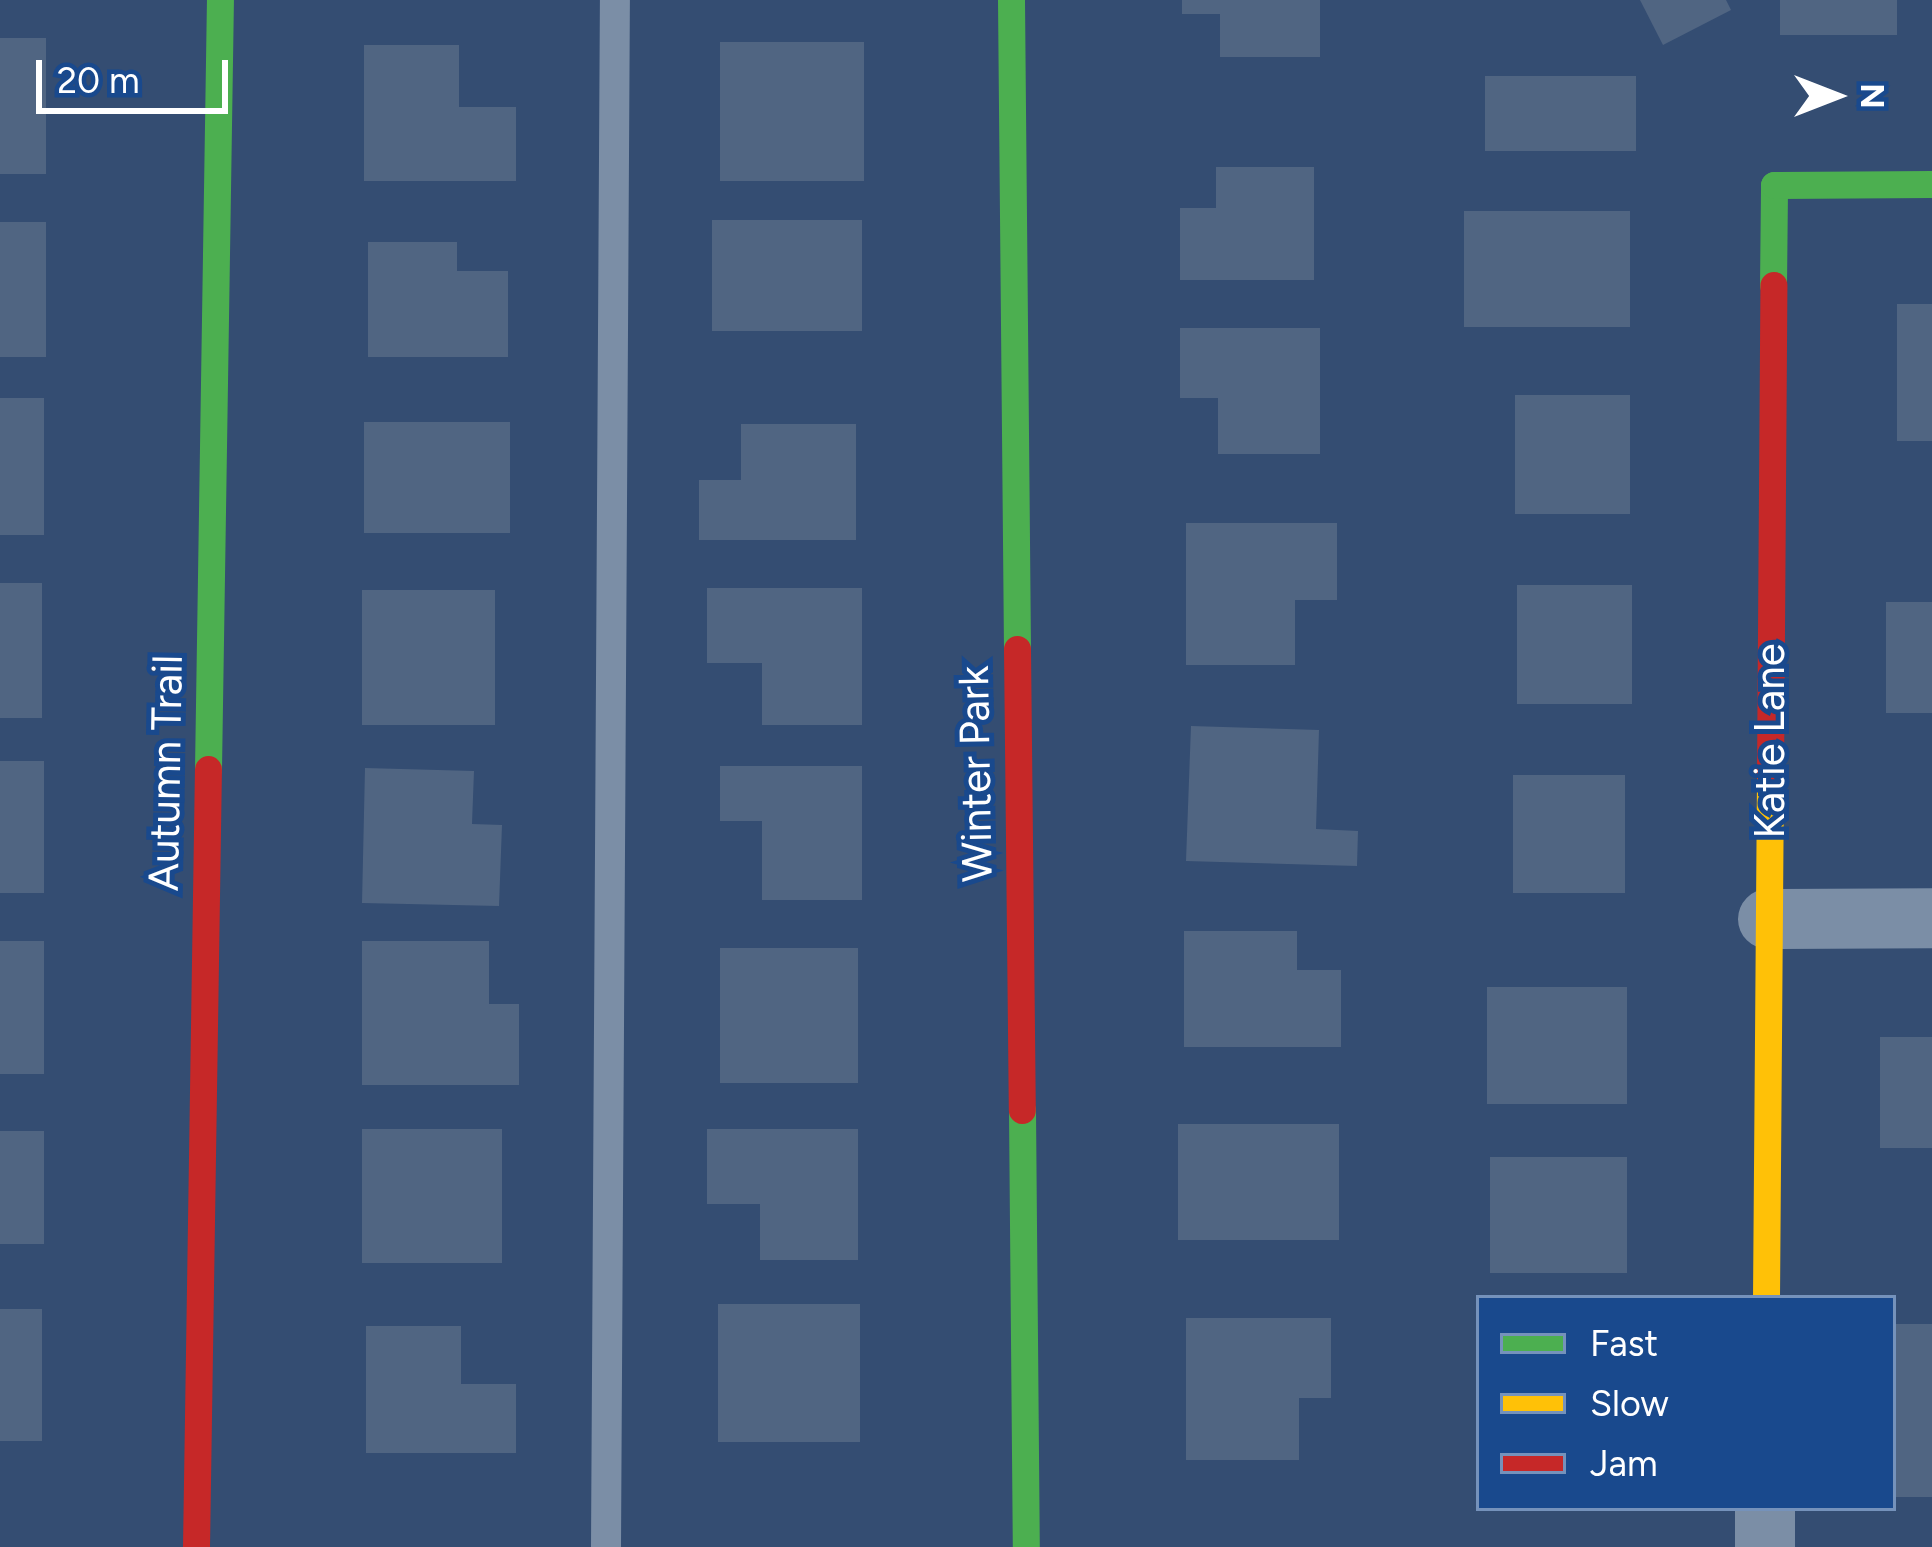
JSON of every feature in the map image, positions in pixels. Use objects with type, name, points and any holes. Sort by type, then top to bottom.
[{"type":"street","name":"Autumn Trail","points":[[196,1547],[220,0]]},
{"type":"street","name":"Winter Park","points":[[1011,0],[1026,1547]]},
{"type":"street","name":"Katie Lane","points":[[1766,1295],[1774,185],[1932,184]]},
{"type":"street","points":[[1768,919],[1932,918]]},
{"type":"street","points":[[1765,1511],[1765,1547]]},
{"type":"lane","points":[[606,1547],[615,0]]},
{"type":"building","points":[[1182,0],[1320,0],[1320,57],[1220,57],[1220,14],[1182,14]]},
{"type":"building","points":[[1640,0],[1726,0],[1731,10],[1663,45]]},
{"type":"building","points":[[1780,0],[1897,0],[1897,35],[1780,35]]},
{"type":"building","points":[[0,38],[46,38],[46,174],[0,174]]},
{"type":"building","points":[[720,42],[864,42],[864,181],[720,181]]},
{"type":"building","points":[[364,45],[459,45],[459,107],[516,107],[516,181],[364,181]]},
{"type":"building","points":[[1485,76],[1636,76],[1636,151],[1485,151]]},
{"type":"building","points":[[1216,167],[1314,167],[1314,280],[1180,280],[1180,208],[1216,208]]},
{"type":"building","points":[[1464,211],[1630,211],[1630,327],[1464,327]]},
{"type":"building","points":[[712,220],[862,220],[862,331],[712,331]]},
{"type":"building","points":[[0,222],[46,222],[46,357],[0,357]]},
{"type":"building","points":[[368,242],[457,242],[457,271],[508,271],[508,357],[368,357]]},
{"type":"building","points":[[1897,304],[1932,304],[1932,441],[1897,441]]},
{"type":"building","points":[[1180,328],[1320,328],[1320,454],[1218,454],[1218,398],[1180,398]]},
{"type":"building","points":[[1515,395],[1630,395],[1630,514],[1515,514]]},
{"type":"building","points":[[0,398],[44,398],[44,535],[0,535]]},
{"type":"building","points":[[364,422],[510,422],[510,533],[364,533]]},
{"type":"building","points":[[741,424],[856,424],[856,540],[699,540],[699,480],[741,480]]},
{"type":"building","points":[[1186,523],[1337,523],[1337,600],[1295,600],[1295,665],[1186,665]]},
{"type":"building","points":[[0,583],[42,583],[42,718],[0,718]]},
{"type":"building","points":[[1517,585],[1632,585],[1632,704],[1517,704]]},
{"type":"building","points":[[707,588],[862,588],[862,725],[762,725],[762,663],[707,663]]},
{"type":"building","points":[[362,590],[495,590],[495,725],[362,725]]},
{"type":"building","points":[[1886,602],[1932,602],[1932,713],[1886,713]]},
{"type":"building","points":[[1191,726],[1319,730],[1316,829],[1358,831],[1357,866],[1186,861]]},
{"type":"building","points":[[0,761],[44,761],[44,893],[0,893]]},
{"type":"building","points":[[720,766],[862,766],[862,900],[762,900],[762,821],[720,821]]},
{"type":"building","points":[[365,768],[474,771],[472,824],[502,825],[499,906],[362,903]]},
{"type":"building","points":[[1513,775],[1625,775],[1625,893],[1513,893]]},
{"type":"building","points":[[1184,931],[1297,931],[1297,970],[1341,970],[1341,1047],[1184,1047]]},
{"type":"building","points":[[0,941],[44,941],[44,1074],[0,1074]]},
{"type":"building","points":[[362,941],[489,941],[489,1004],[519,1004],[519,1085],[362,1085]]},
{"type":"building","points":[[720,948],[858,948],[858,1083],[720,1083]]},
{"type":"building","points":[[1487,987],[1627,987],[1627,1104],[1487,1104]]},
{"type":"building","points":[[1880,1037],[1932,1037],[1932,1148],[1880,1148]]},
{"type":"building","points":[[1178,1124],[1339,1124],[1339,1240],[1178,1240]]},
{"type":"building","points":[[362,1129],[502,1129],[502,1263],[362,1263]]},
{"type":"building","points":[[707,1129],[858,1129],[858,1260],[760,1260],[760,1204],[707,1204]]},
{"type":"building","points":[[0,1131],[44,1131],[44,1244],[0,1244]]},
{"type":"building","points":[[1490,1157],[1627,1157],[1627,1273],[1490,1273]]},
{"type":"building","points":[[718,1304],[860,1304],[860,1442],[718,1442]]},
{"type":"building","points":[[0,1309],[42,1309],[42,1441],[0,1441]]},
{"type":"building","points":[[1186,1318],[1331,1318],[1331,1398],[1299,1398],[1299,1460],[1186,1460]]},
{"type":"building","points":[[1896,1324],[1932,1324],[1932,1497],[1896,1497]]},
{"type":"building","points":[[366,1326],[461,1326],[461,1384],[516,1384],[516,1453],[366,1453]]},
{"type":"traffic: fast","points":[[208,769],[220,0]]},
{"type":"traffic: fast","points":[[1011,0],[1017,649]]},
{"type":"traffic: fast","points":[[1773,285],[1774,185],[1932,184]]},
{"type":"traffic: fast","points":[[1022,1110],[1026,1547]]},
{"type":"traffic: slow","points":[[1766,1295],[1770,776]]},
{"type":"traffic: jam","points":[[1770,776],[1773,285]]},
{"type":"traffic: jam","points":[[1017,649],[1022,1110]]},
{"type":"traffic: jam","points":[[196,1547],[208,769]]}]
